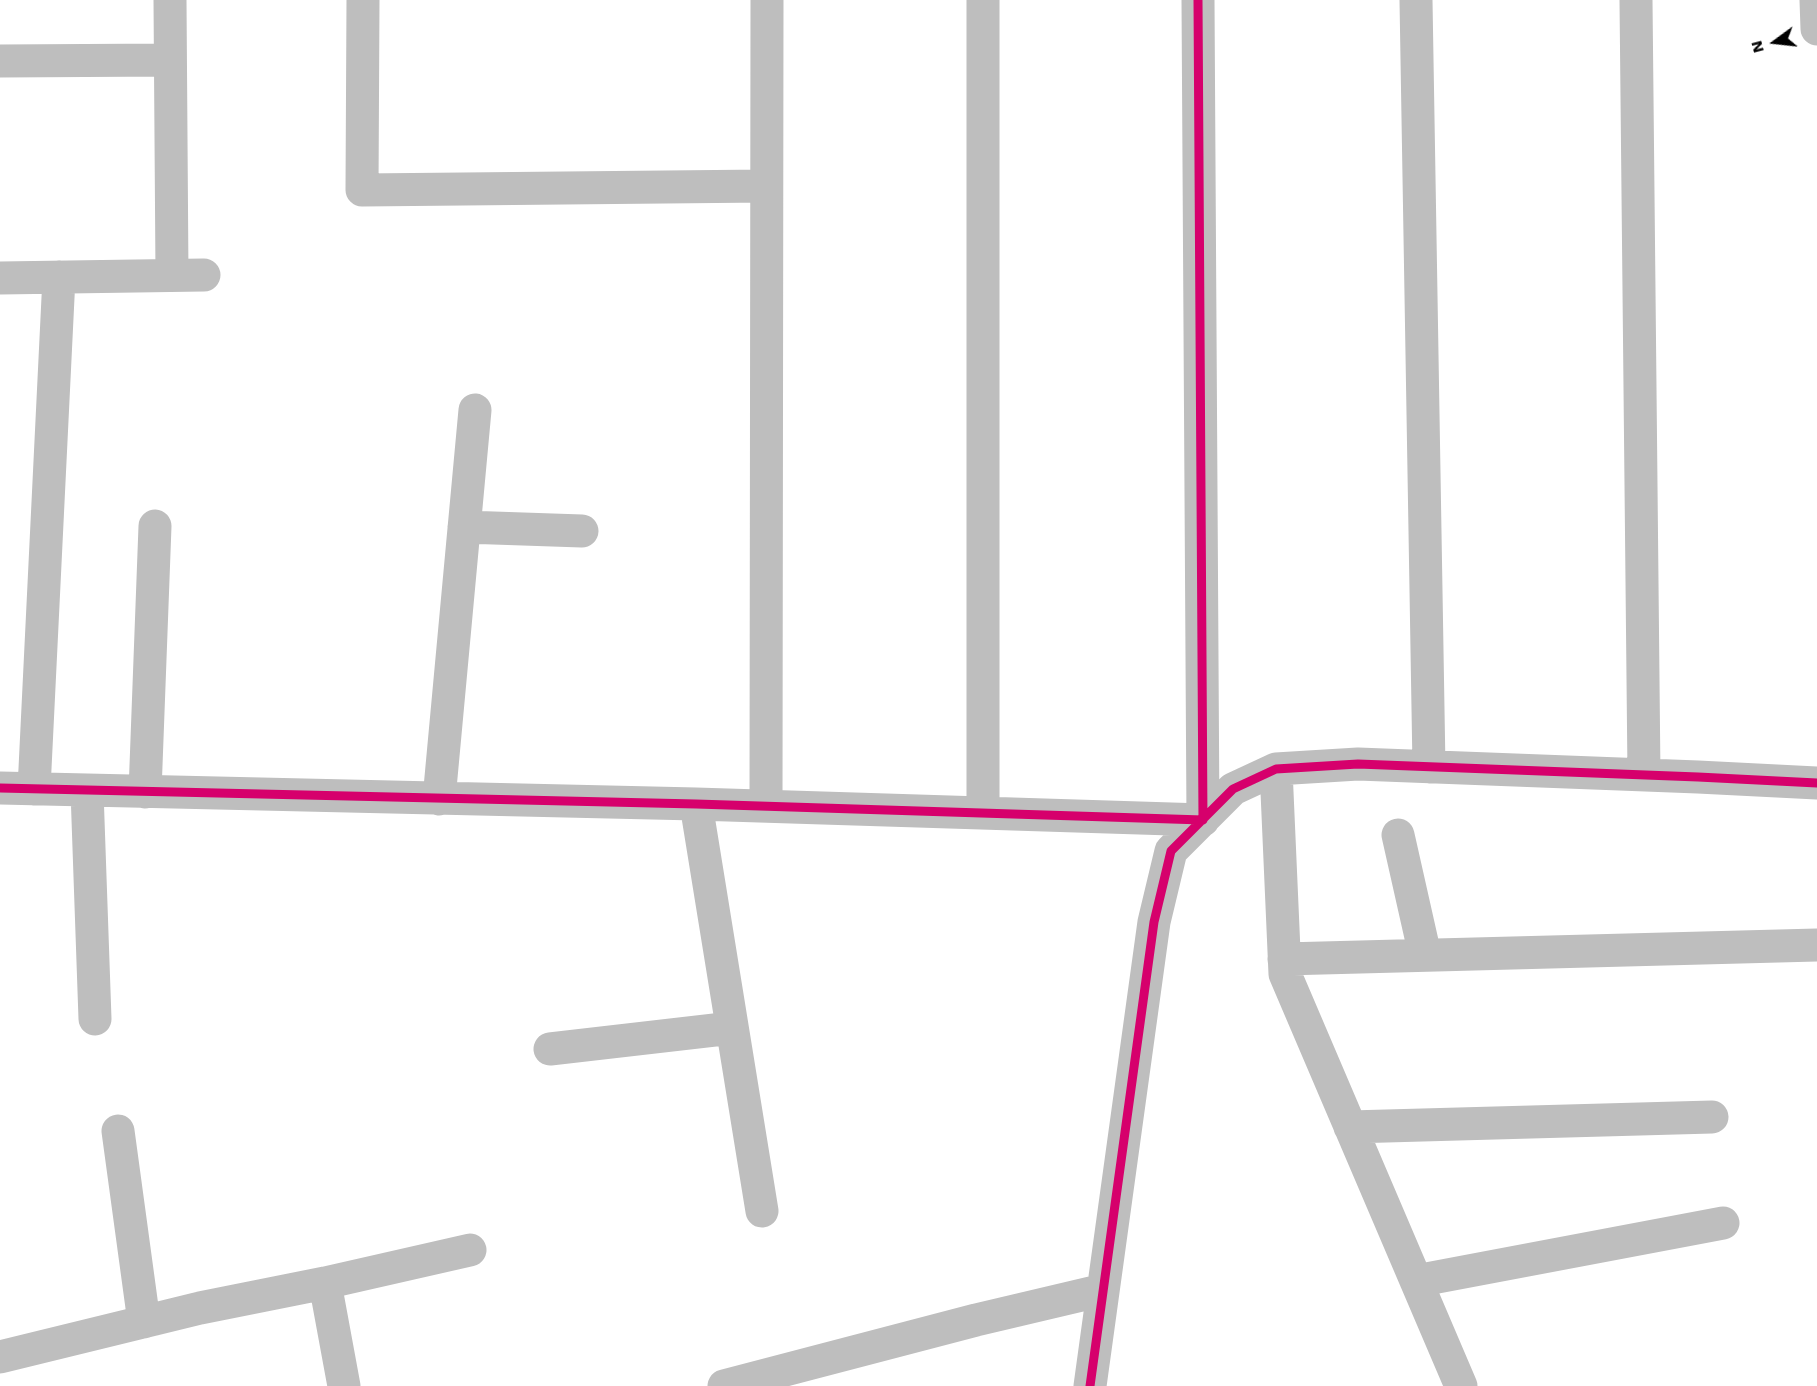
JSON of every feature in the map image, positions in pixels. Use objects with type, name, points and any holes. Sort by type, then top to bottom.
[{"type":"street","points":[[170,0],[172,275]]},
{"type":"street","points":[[363,0],[362,190],[766,186]]},
{"type":"street","points":[[766,806],[767,0]]},
{"type":"street","points":[[983,0],[983,813]]},
{"type":"street","points":[[1198,0],[1203,820]]},
{"type":"street","points":[[1416,0],[1429,767]]},
{"type":"street","points":[[1636,0],[1644,775]]},
{"type":"street","points":[[1816,0],[1817,29]]},
{"type":"street","points":[[0,61],[170,60]]},
{"type":"street","points":[[0,278],[204,275]]},
{"type":"street","points":[[34,789],[59,277]]},
{"type":"street","points":[[440,799],[476,410]]},
{"type":"street","points":[[145,792],[155,526]]},
{"type":"street","points":[[464,527],[582,531]]},
{"type":"street","points":[[1090,1386],[1154,922],[1171,851],[1233,789],[1276,769],[1358,764],[1817,783]]},
{"type":"street","points":[[1276,769],[1285,974],[1461,1386]]},
{"type":"street","points":[[0,788],[696,804],[1203,820]]},
{"type":"street","points":[[87,791],[95,1019]]},
{"type":"street","points":[[696,804],[762,1211]]},
{"type":"street","points":[[1398,835],[1425,955]]},
{"type":"street","points":[[1284,959],[1817,945]]},
{"type":"street","points":[[550,1048],[732,1028]]},
{"type":"street","points":[[1350,1127],[1712,1117]]},
{"type":"street","points":[[118,1131],[144,1322]]},
{"type":"street","points":[[1416,1281],[1723,1223]]},
{"type":"street","points":[[0,1357],[200,1308],[325,1283],[470,1250]]},
{"type":"street","points":[[325,1283],[344,1386]]},
{"type":"street","points":[[724,1386],[975,1320],[1103,1290]]},
{"type":"cycle path","points":[[0,788],[696,804],[1203,820],[1198,0]]},
{"type":"cycle path","points":[[1090,1386],[1154,922],[1171,851],[1233,789],[1276,769],[1358,764],[1817,783]]}]
